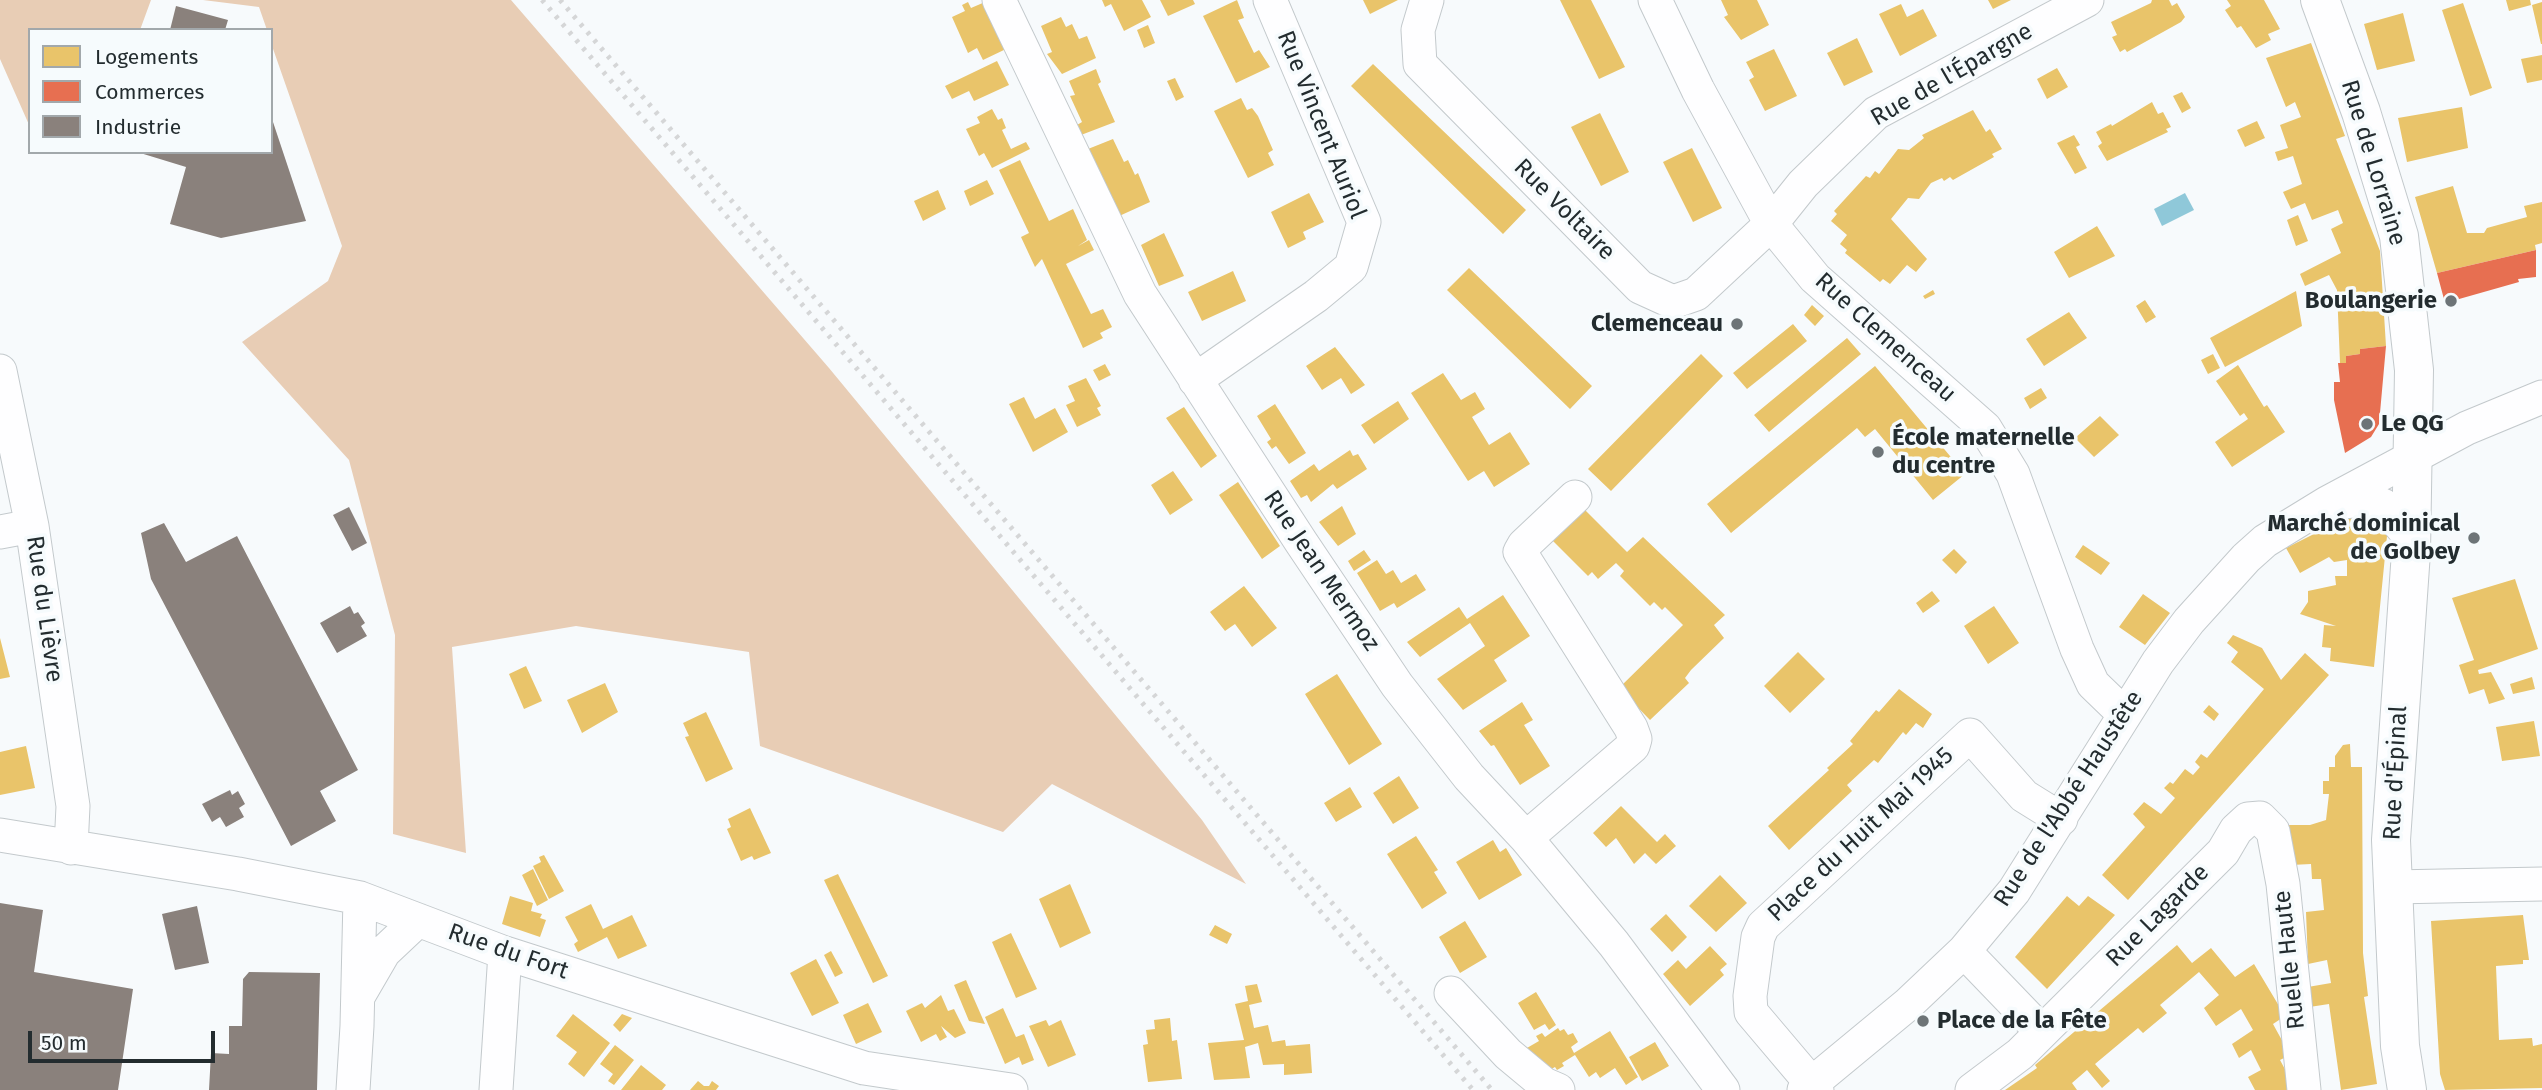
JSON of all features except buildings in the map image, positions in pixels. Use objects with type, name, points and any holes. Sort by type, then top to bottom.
[{"type":"main road","name":"Rue de Lorraine","points":[[2320,0],[2361,112],[2399,236],[2414,370],[2415,455]]},
{"type":"main road","name":"Rue d'Épinal","points":[[2407,1090],[2400,1046],[2391,839],[2412,539],[2415,455]]},
{"type":"street","name":"Rue Jean Mermoz","points":[[999,0],[1140,294],[1397,685],[1469,776],[1526,838],[1614,944],[1723,1090]]},
{"type":"street","name":"Rue Vincent Auriol","points":[[1195,380],[1317,296],[1351,267],[1364,222],[1270,0]]},
{"type":"street","name":"Rue Voltaire","points":[[1427,0],[1418,30],[1420,64],[1640,287],[1673,302],[1696,294],[1771,224]]},
{"type":"street","name":"Rue Clemenceau","points":[[1655,0],[1709,111],[1771,224],[1815,278],[1985,428],[2013,474],[2077,649],[2093,684],[2124,714]]},
{"type":"street","name":"Rue de l'Épargne","points":[[1771,224],[1803,184],[1876,113],[2087,0]]},
{"type":"street","name":"Rue du Lièvre","points":[[0,371],[32,526],[73,806],[71,848]]},
{"type":"street","name":"Rue de l'Abbé Haustête","points":[[1811,1088],[1965,951],[2014,891],[2124,714],[2189,621],[2246,558],[2273,536],[2327,503],[2415,455],[2467,428],[2542,397]]},
{"type":"street","points":[[1526,838],[1633,746],[1631,728],[1520,552],[1574,497]]},
{"type":"street","name":"Rue de l'Abbé Haustête","points":[[2327,503],[2364,500],[2383,505],[2412,539]]},
{"type":"street","points":[[0,531],[32,526]]},
{"type":"street","name":"Place du Huit Mai 1945","points":[[1811,1088],[1751,1012],[1750,996],[1758,937],[1763,926],[1970,735],[2024,796],[2061,819]]},
{"type":"street","name":"Rue Lagarde","points":[[1972,1090],[2020,1054],[2223,852],[2236,830],[2248,819],[2260,818],[2270,824],[2273,831]]},
{"type":"street","name":"Ruelle Haute","points":[[2273,831],[2283,884],[2304,1090]]},
{"type":"street","name":"Rue du Fort","points":[[0,835],[360,898],[505,953],[864,1068],[1011,1090]]},
{"type":"street","points":[[2393,887],[2542,884]]},
{"type":"street","points":[[353,1090],[360,898]]},
{"type":"street","points":[[358,997],[384,951],[418,920]]},
{"type":"street","points":[[1965,951],[2041,1031]]},
{"type":"street","points":[[496,1090],[505,953]]},
{"type":"street","points":[[1451,993],[1508,1054],[1544,1084],[1558,1090]]},
{"type":"shaded area","points":[[0,0],[151,0],[141,28],[28,28],[28,122],[0,59]]},
{"type":"shaded area","points":[[203,0],[511,0],[829,368],[1202,820],[1246,884],[1052,784],[1003,832],[760,746],[749,652],[576,626],[452,647],[466,853],[393,834],[395,635],[349,460],[242,342],[328,281],[342,246],[273,49],[273,28],[266,28],[259,7]]},
{"type":"water","points":[[2185,193],[2194,210],[2162,226],[2154,209]]},
{"type":"railway","points":[[542,0],[1473,1090]]},
{"type":"railway","points":[[560,0],[1492,1090]]},
{"type":"place","name":"Boulangerie","points":[[2451,301]]},
{"type":"place","name":"Clemenceau","points":[[1737,324]]},
{"type":"place","name":"Le QG","points":[[2367,424]]},
{"type":"place","name":"École maternelle du centre","points":[[1878,452]]},
{"type":"place","name":"Marché dominical de Golbey","points":[[2474,538]]},
{"type":"place","name":"Place de la Fête","points":[[1923,1021]]}]
